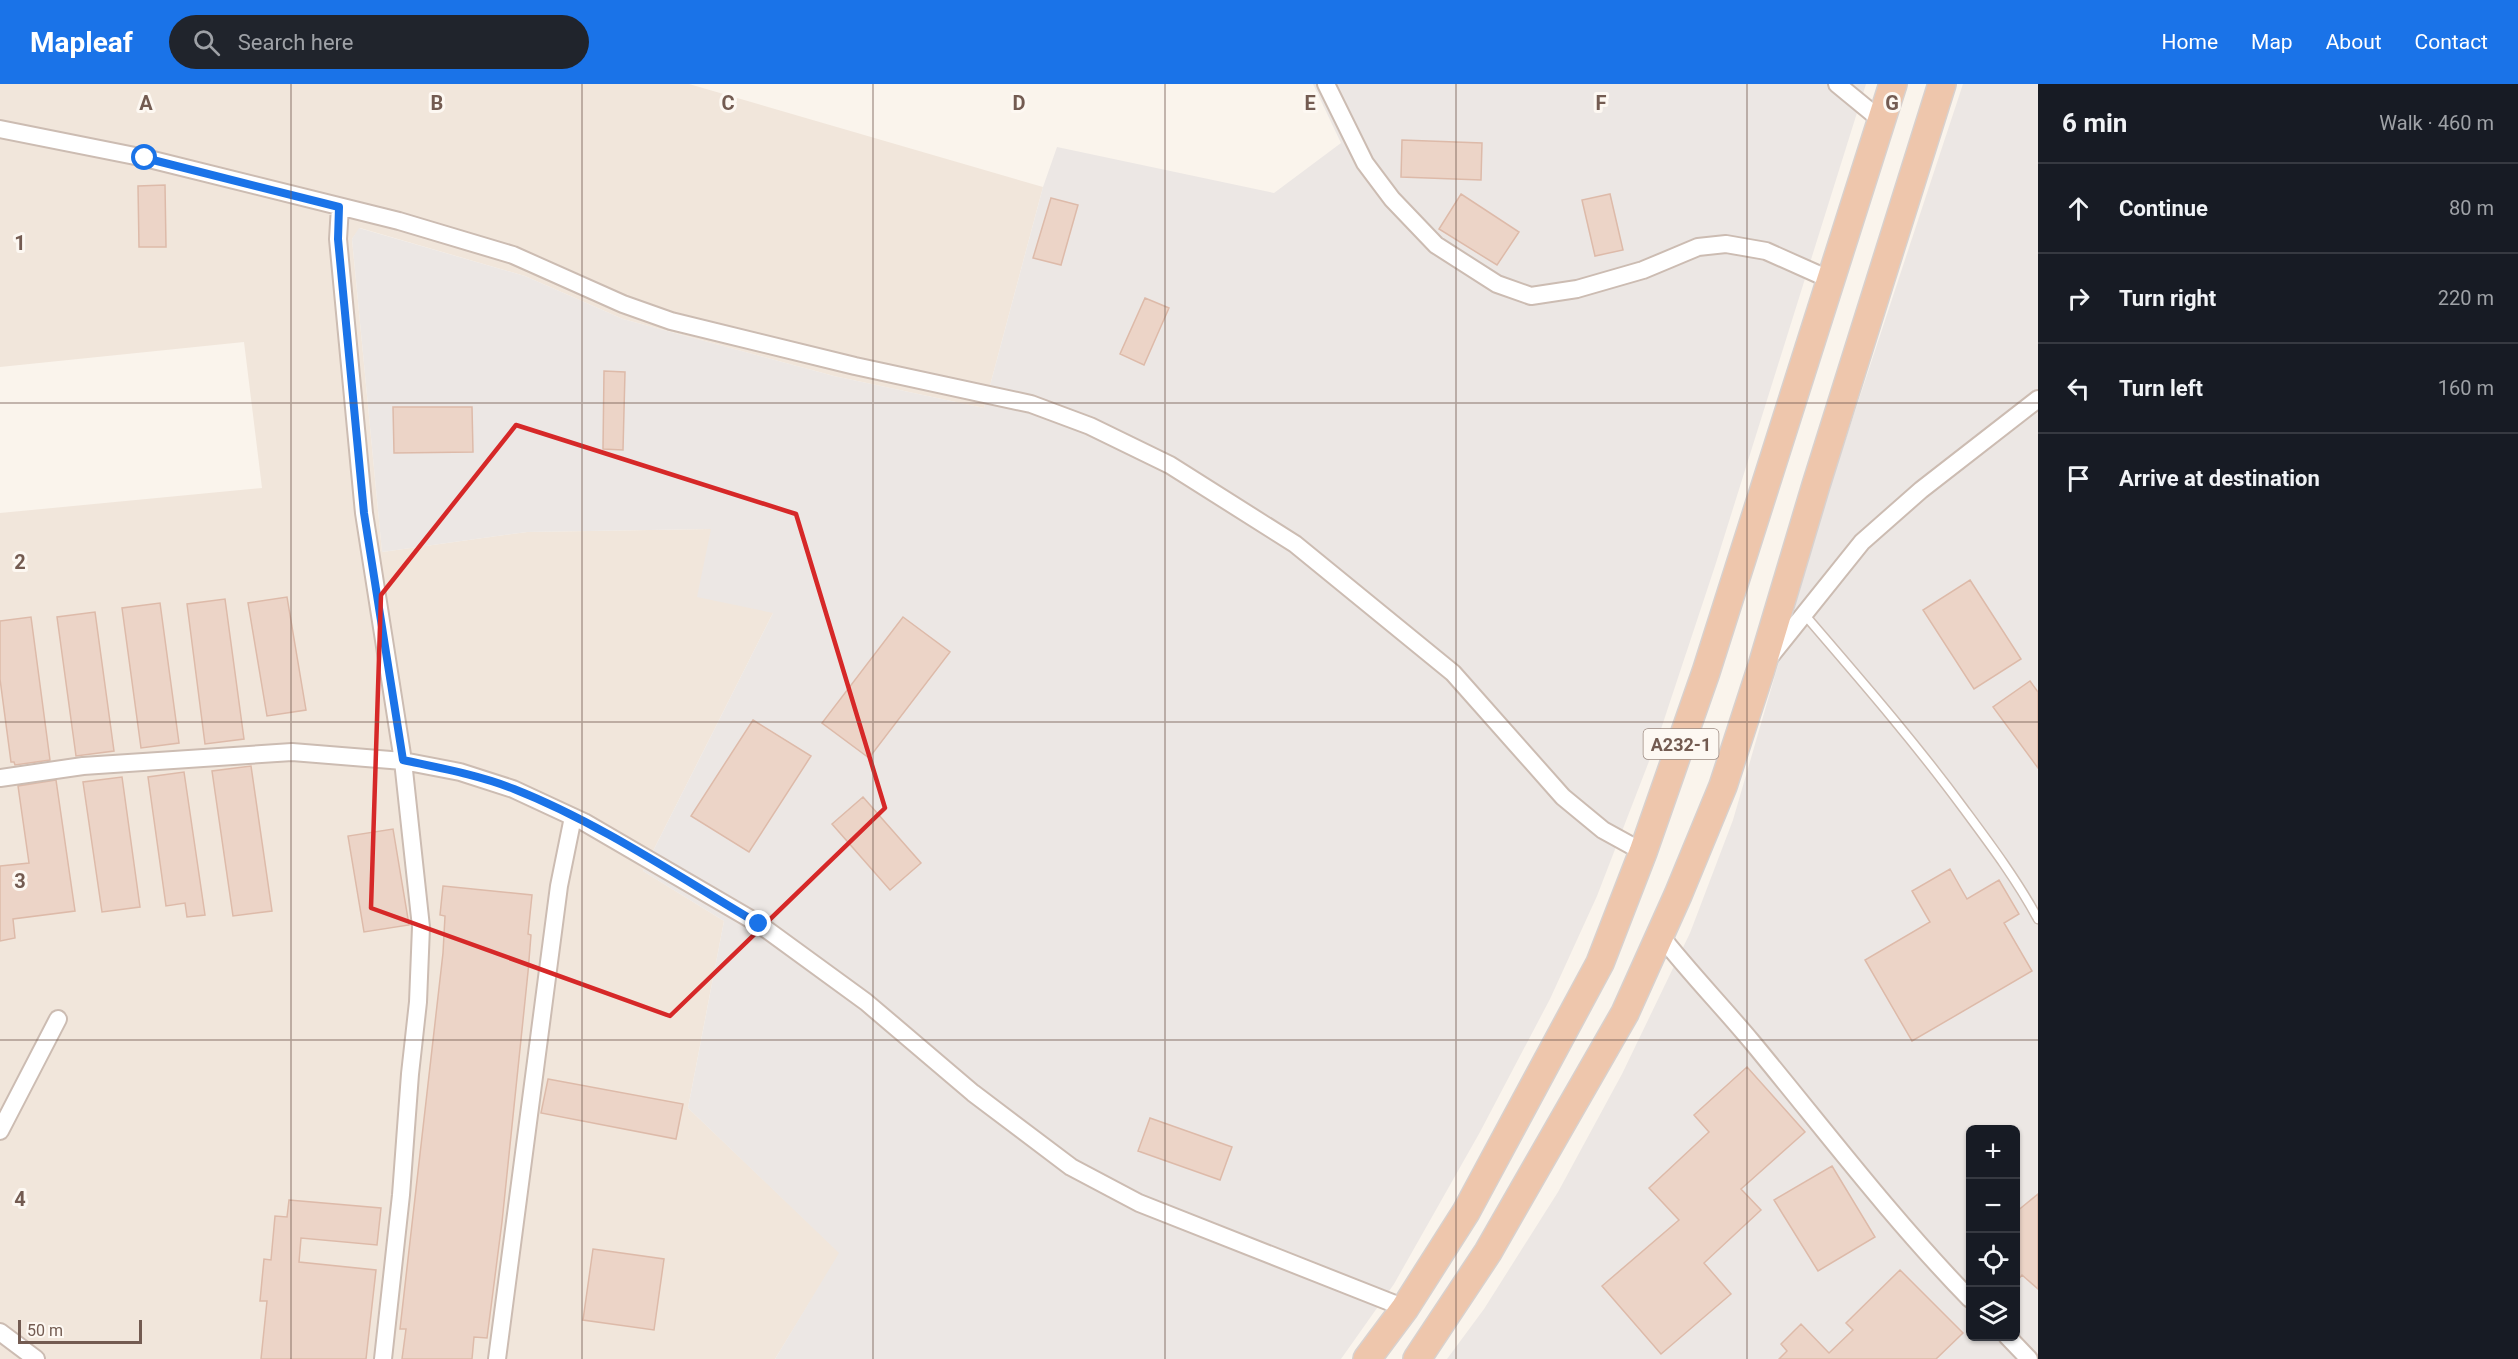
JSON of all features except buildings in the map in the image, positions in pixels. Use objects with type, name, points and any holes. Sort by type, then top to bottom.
[{"type":"highway","name":"A232-1","points":[[1367,1359],[1405,1308],[1466,1212],[1600,963],[1643,852],[1713,649],[1893,84]]},
{"type":"highway","name":"A232-1","points":[[1418,1359],[1488,1252],[1624,1013],[1660,935],[1723,786],[1942,84]]},
{"type":"highway","points":[[1860,192],[1902,208]]},
{"type":"street","points":[[1326,84],[1365,164],[1392,199],[1436,245],[1497,284],[1531,296],[1578,289],[1643,270],[1698,247],[1726,244],[1766,251],[1831,280]]},
{"type":"street","points":[[1837,84],[1882,121]]},
{"type":"street","points":[[0,129],[145,158],[399,221],[513,255],[623,304],[671,321],[855,366],[1031,404],[1090,426],[1170,465],[1295,544],[1453,673],[1563,797],[1603,830],[1643,852]]},
{"type":"street","points":[[339,207],[338,239],[364,513],[403,760],[421,927],[418,1002],[401,1195],[383,1359]]},
{"type":"street","points":[[1761,669],[1862,542],[1921,490],[2038,399]]},
{"type":"street","points":[[0,778],[83,766],[292,753],[403,760],[460,772],[513,789],[573,817],[759,924],[866,1002],[973,1094],[1071,1167],[1139,1203],[1405,1308]]},
{"type":"street","points":[[497,1359],[559,886],[573,817]]},
{"type":"street","points":[[1660,935],[1854,1167],[1943,1271],[1966,1294]]},
{"type":"street","points":[[0,1131],[58,1019]]},
{"type":"street","points":[[0,1332],[36,1359]]},
{"type":"street","points":[[2012,1341],[2029,1359]]},
{"type":"lane","points":[[1804,614],[1914,742],[1979,829],[2026,897],[2038,919]]},
{"type":"highlighted area","points":[[516,425],[796,514],[885,808],[670,1016],[371,908],[381,595]]},
{"type":"shaded area","points":[[0,84],[689,84],[1043,187],[984,408],[834,376],[623,319],[525,276],[360,228],[352,239],[382,552],[527,532],[711,529],[773,613],[643,871],[724,921],[688,1108],[840,1253],[775,1359],[0,1359],[0,513],[262,488],[244,342],[0,367]]},
{"type":"shaded area","points":[[1313,84],[1866,84],[1715,566],[1658,738],[1597,896],[1550,999],[1480,1132],[1394,1284],[1341,1359],[775,1359],[839,1253],[688,1108],[724,921],[643,871],[773,613],[697,597],[711,529],[527,532],[382,552],[352,239],[359,228],[525,276],[623,319],[834,376],[984,408],[1043,187],[1057,147],[1274,193],[1341,143]]},
{"type":"shaded area","points":[[1963,84],[2038,84],[2038,1359],[1447,1359],[1484,1309],[1558,1192],[1622,1074],[1690,933],[1733,820],[1828,493]]},
{"type":"route","points":[[145,158],[339,207],[338,239],[364,513],[403,760],[460,772],[513,789],[584,822],[759,924]]}]
